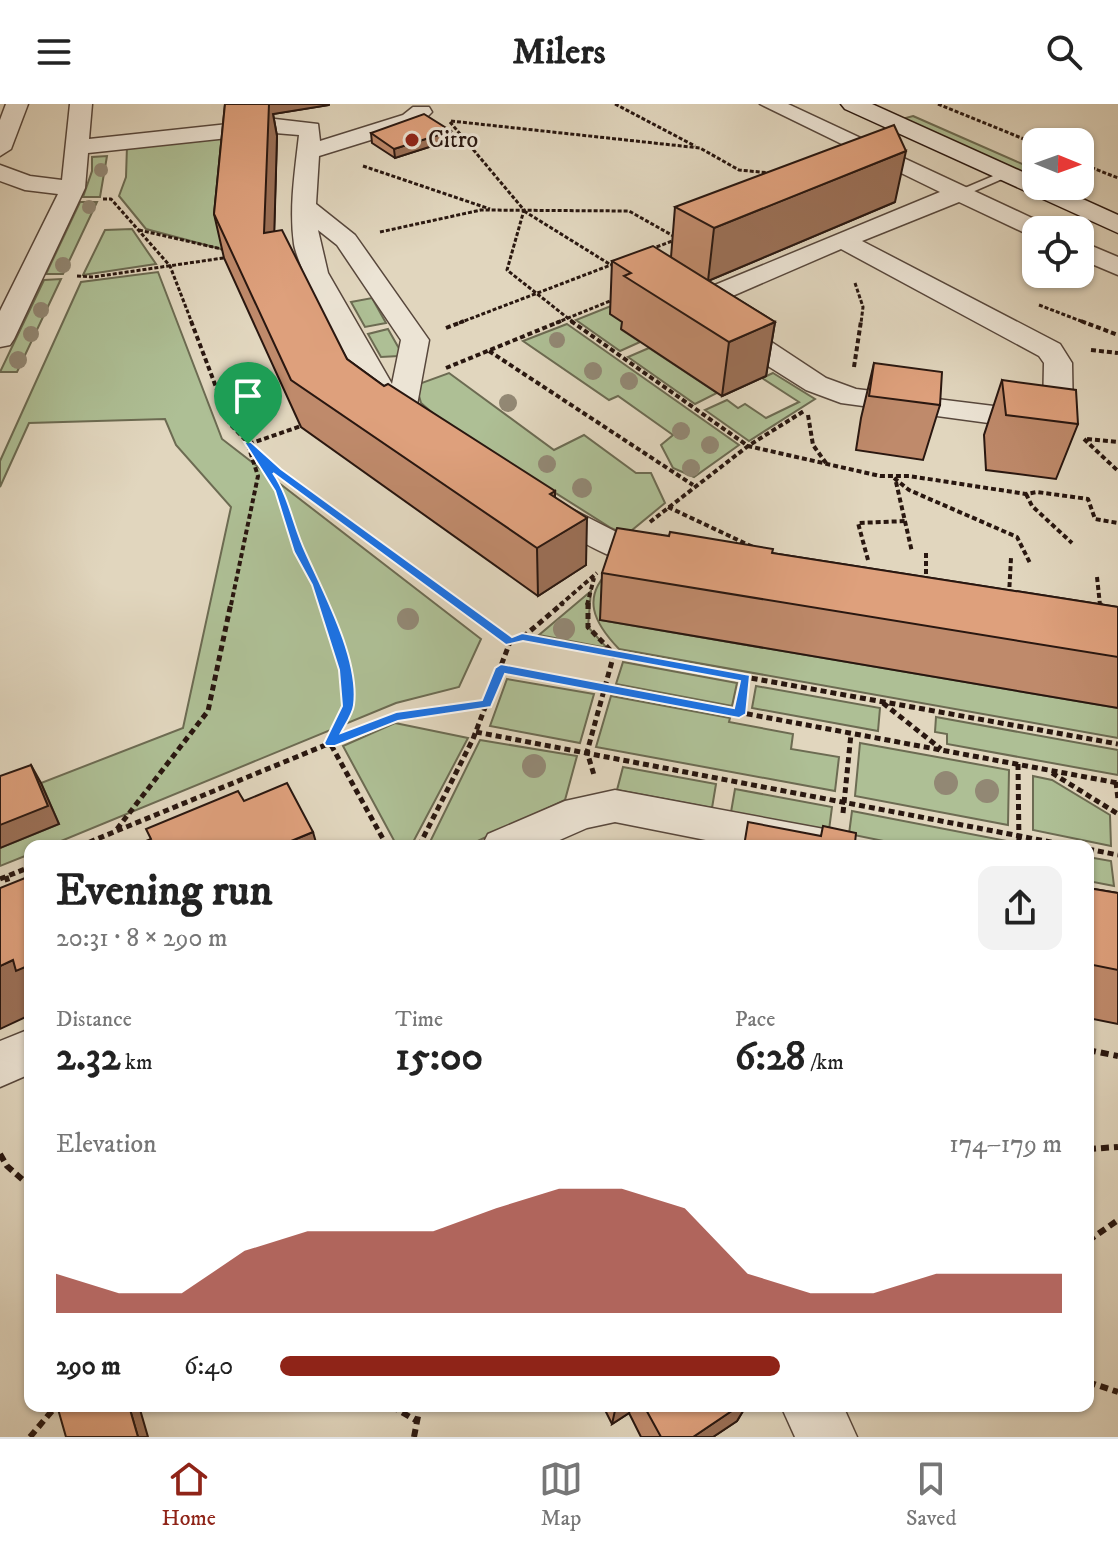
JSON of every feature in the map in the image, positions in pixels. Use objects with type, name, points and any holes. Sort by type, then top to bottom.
[{"type":"main road","points":[[853,104],[1118,225]]},
{"type":"main road","points":[[907,104],[957,125]]},
{"type":"street","points":[[0,149],[17,104]]},
{"type":"street","points":[[0,339],[73,188],[81,104]]},
{"type":"street","points":[[78,147],[275,126],[309,140],[411,120],[432,110],[398,104],[309,140]]},
{"type":"street","points":[[771,104],[1022,223]]},
{"type":"street","points":[[309,140],[304,206],[307,246],[315,273],[383,394],[404,396],[434,432]]},
{"type":"street","points":[[0,172],[25,183],[73,188]]},
{"type":"street","points":[[842,240],[1050,350],[1058,363],[1058,419],[1041,421],[851,397],[816,384],[716,321],[700,306],[702,300],[736,284],[842,240],[959,193]]},
{"type":"street","points":[[304,206],[346,240],[415,340],[404,396]]},
{"type":"street","points":[[1094,256],[1118,267]]},
{"type":"street","points":[[519,489],[582,530],[620,548],[697,562]]},
{"type":"street","points":[[518,840],[603,807],[833,831]]},
{"type":"street","points":[[0,1064],[24,1054]]},
{"type":"street","points":[[813,1412],[828,1437]]},
{"type":"lane","points":[[959,193],[1005,174]]},
{"type":"path","points":[[615,104],[739,170],[769,173]]},
{"type":"path","points":[[938,104],[1022,138]]},
{"type":"path","points":[[622,272],[524,210],[450,121],[700,148]]},
{"type":"path","points":[[309,140],[337,157],[491,210]]},
{"type":"path","points":[[1094,169],[1118,178]]},
{"type":"path","points":[[111,199],[170,266],[230,424],[248,444],[277,472],[510,642]]},
{"type":"path","points":[[346,240],[491,210],[629,211],[678,239],[638,254]]},
{"type":"path","points":[[524,210],[507,270],[533,294],[748,446],[894,478],[909,476],[1026,494],[1037,492],[1088,499],[1095,519],[1118,523]]},
{"type":"path","points":[[139,230],[236,252]]},
{"type":"path","points":[[835,391],[853,378],[863,307],[842,240]]},
{"type":"path","points":[[77,276],[231,257]]},
{"type":"path","points":[[415,340],[624,259]]},
{"type":"path","points":[[404,396],[489,351],[619,298]]},
{"type":"path","points":[[489,351],[693,485]]},
{"type":"path","points":[[422,840],[476,732],[510,642],[522,637],[594,578],[620,548],[693,485],[809,408],[808,427],[813,445],[827,464]]},
{"type":"path","points":[[248,444],[316,421]]},
{"type":"path","points":[[1084,438],[1118,471]]},
{"type":"path","points":[[248,444],[280,491],[300,552],[318,585],[345,670],[348,706],[330,743]]},
{"type":"path","points":[[115,832],[208,711],[258,476],[248,444]]},
{"type":"path","points":[[894,478],[912,552]]},
{"type":"path","points":[[894,478],[909,490],[1017,537],[1030,563]]},
{"type":"path","points":[[1026,494],[1032,506],[1072,543]]},
{"type":"path","points":[[668,507],[761,551]]},
{"type":"path","points":[[868,560],[858,523],[906,521]]},
{"type":"path","points":[[926,553],[926,595]]},
{"type":"path","points":[[1009,608],[1011,558]]},
{"type":"path","points":[[1097,577],[1102,623]]},
{"type":"path","points":[[594,578],[587,605],[588,627],[614,654]]},
{"type":"path","points":[[522,637],[1118,744]]},
{"type":"path","points":[[603,807],[587,752],[614,654]]},
{"type":"path","points":[[501,668],[1117,783],[1118,799]]},
{"type":"path","points":[[739,714],[746,678]]},
{"type":"path","points":[[882,703],[944,751]]},
{"type":"path","points":[[95,840],[396,716],[487,704]]},
{"type":"path","points":[[476,732],[1040,840]]},
{"type":"path","points":[[833,831],[844,802],[851,734]]},
{"type":"path","points":[[330,743],[384,840]]},
{"type":"path","points":[[1018,764],[1019,840]]},
{"type":"path","points":[[1048,770],[1118,814]]},
{"type":"path","points":[[177,806],[183,820]]},
{"type":"path","points":[[1094,850],[1118,855]]},
{"type":"path","points":[[14,900],[3,878],[24,869]]},
{"type":"path","points":[[1094,1051],[1118,1056]]},
{"type":"path","points":[[1094,1149],[1118,1147]]},
{"type":"path","points":[[0,1154],[7,1166],[24,1181]]},
{"type":"path","points":[[1094,1237],[1118,1220]]},
{"type":"path","points":[[1094,1384],[1118,1392]]},
{"type":"path","points":[[30,1437],[51,1412]]},
{"type":"path","points":[[401,1412],[417,1421]]},
{"type":"path","points":[[414,1437],[419,1412]]},
{"type":"green space","points":[[913,116],[1022,164],[1022,172],[902,119]]},
{"type":"green space","points":[[275,132],[225,250],[146,229],[119,196],[126,177],[127,146]]},
{"type":"green space","points":[[107,156],[100,197],[83,197],[92,171],[92,157]]},
{"type":"green space","points":[[80,202],[97,202],[63,274],[46,274]]},
{"type":"green space","points":[[132,229],[156,264],[83,275],[105,230]]},
{"type":"green space","points":[[158,272],[222,439],[481,639],[459,687],[396,703],[64,840],[24,840],[24,856],[0,866],[0,848],[59,824],[41,783],[183,728],[231,507],[176,445],[165,419],[29,423],[0,487],[0,461],[81,282]]},
{"type":"green space","points":[[61,279],[17,372],[0,372],[44,280]]},
{"type":"green space","points":[[646,292],[628,326],[622,330],[640,342],[620,351],[576,320]]},
{"type":"green space","points":[[372,298],[386,323],[365,327],[351,302]]},
{"type":"green space","points":[[567,324],[739,445],[694,477],[673,468],[661,445],[673,435],[618,396],[609,400],[523,341]]},
{"type":"green space","points":[[388,329],[401,352],[399,356],[381,357],[368,334]]},
{"type":"green space","points":[[649,348],[717,393],[695,404],[628,357]]},
{"type":"green space","points":[[449,373],[554,450],[584,435],[636,473],[651,473],[665,503],[626,535],[611,528],[443,422],[421,403],[416,385]]},
{"type":"green space","points":[[773,373],[815,399],[749,441],[705,410],[727,400],[738,408],[745,404],[766,418],[799,402],[762,378]]},
{"type":"green space","points":[[612,568],[600,620],[1118,708],[1118,738],[619,649],[597,620],[594,610],[596,589]]},
{"type":"green space","points":[[591,591],[588,627],[607,648],[539,635]]},
{"type":"green space","points":[[623,662],[737,683],[732,706],[616,684]]},
{"type":"green space","points":[[507,679],[594,694],[580,743],[490,726]]},
{"type":"green space","points":[[756,686],[880,708],[878,731],[752,708]]},
{"type":"green space","points":[[611,696],[730,718],[729,722],[793,734],[791,749],[839,757],[835,791],[596,747]]},
{"type":"green space","points":[[936,717],[1118,750],[1118,775],[947,744],[947,734],[935,732]]},
{"type":"green space","points":[[395,723],[468,738],[414,840],[394,840],[343,746]]},
{"type":"green space","points":[[480,740],[577,756],[565,800],[480,840],[431,840]]},
{"type":"green space","points":[[860,743],[1009,770],[1008,825],[855,796]]},
{"type":"green space","points":[[623,767],[716,784],[712,808],[617,790]]},
{"type":"green space","points":[[1033,776],[1052,780],[1110,815],[1111,846],[1094,840],[1033,830]]},
{"type":"green space","points":[[735,789],[832,807],[829,830],[731,812]]},
{"type":"green space","points":[[852,811],[1002,840],[878,840],[849,834]]},
{"type":"green space","points":[[1094,858],[1111,861],[1114,886],[1094,882]]},
{"type":"building","points":[[225,104],[269,104],[264,233],[282,230],[347,359],[384,386],[388,384],[555,491],[550,494],[587,518],[537,548],[291,380],[214,214]]},
{"type":"building","points":[[424,114],[451,131],[394,149],[371,133]]},
{"type":"building","points":[[894,125],[906,151],[714,228],[675,207]]},
{"type":"building","points":[[653,246],[775,322],[729,342],[624,276],[631,273],[612,261]]},
{"type":"building","points":[[874,363],[942,372],[940,405],[869,396]]},
{"type":"building","points":[[1002,380],[1076,390],[1078,424],[1006,415]]},
{"type":"building","points":[[617,528],[669,536],[670,532],[773,549],[772,553],[1118,607],[1118,657],[602,573]]},
{"type":"building","points":[[31,765],[48,806],[0,825],[0,776]]},
{"type":"building","points":[[287,783],[313,832],[294,840],[149,840],[151,839],[146,829],[238,791],[244,801]]},
{"type":"building","points":[[748,822],[821,836],[823,826],[856,833],[855,840],[745,840]]},
{"type":"building","points":[[24,878],[24,968],[16,971],[13,960],[0,966],[0,888]]},
{"type":"building","points":[[1094,889],[1118,893],[1118,970],[1094,965]]},
{"type":"building","points":[[59,1412],[131,1412],[138,1437],[66,1437]]},
{"type":"building","points":[[647,1412],[730,1412],[693,1437],[661,1437]]},
{"type":"place","name":"Citro","points":[[412,140]]},
{"type":"route","points":[[248,444],[277,472],[510,642],[522,637],[746,678],[739,714],[501,668],[487,704],[396,716],[330,743],[348,706],[345,670],[318,585],[300,552],[280,491],[248,444]]}]
